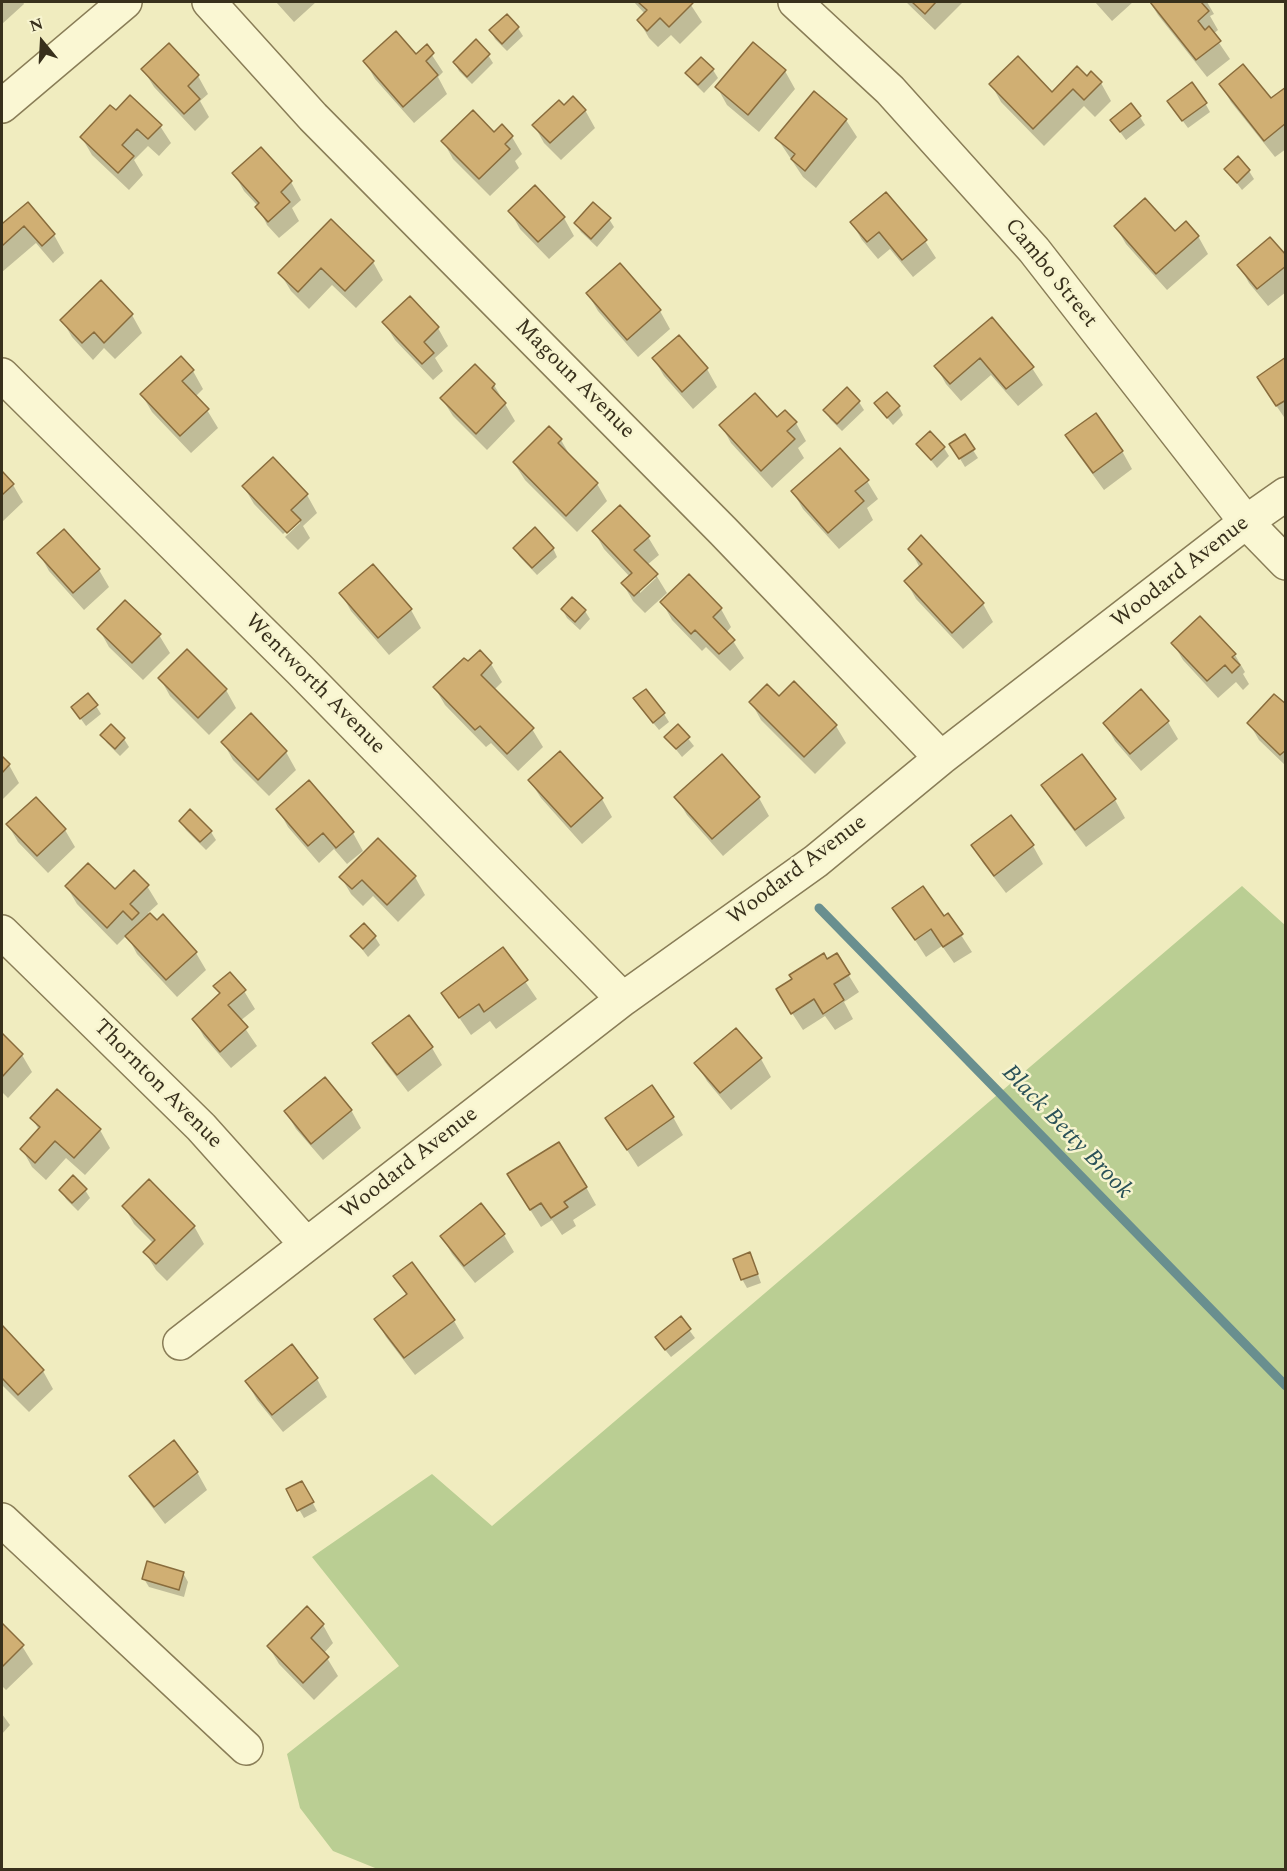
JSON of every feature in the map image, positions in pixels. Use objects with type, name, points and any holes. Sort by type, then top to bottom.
[{"type":"street","points":[[2,106],[125,2]]},
{"type":"street","name":"Magoun Avenue","points":[[209,2],[313,117],[723,531],[941,758]]},
{"type":"street","name":"Cambo Street","points":[[795,2],[890,90],[1034,250],[1246,522],[1286,563]]},
{"type":"street","name":"Wentworth Avenue","points":[[2,375],[308,678],[622,999]]},
{"type":"street","name":"Woodard Avenue","points":[[180,1343],[622,999],[816,861],[941,758],[1246,522],[1286,494]]},
{"type":"street","name":"Thornton Avenue","points":[[2,932],[201,1127],[306,1244]]},
{"type":"street","points":[[2,1520],[246,1748]]},
{"type":"green space","points":[[1242,886],[1286,926],[1285,1869],[380,1870],[333,1851],[300,1808],[287,1754],[399,1666],[312,1557],[432,1474],[492,1526]]},
{"type":"building","points":[[638,2],[693,3],[669,27],[660,18],[647,31],[637,20],[647,10]]},
{"type":"building","points":[[912,2],[936,2],[925,14]]},
{"type":"building","points":[[1150,2],[1201,2],[1209,11],[1198,21],[1205,30],[1209,26],[1221,41],[1196,60]]},
{"type":"building","points":[[507,14],[519,27],[502,44],[489,30]]},
{"type":"building","points":[[396,31],[416,54],[427,44],[434,53],[426,61],[438,75],[403,107],[363,61]]},
{"type":"building","points":[[476,39],[490,54],[467,77],[453,62]]},
{"type":"building","points":[[753,42],[786,70],[748,115],[715,87]]},
{"type":"building","points":[[169,43],[199,75],[188,86],[200,99],[184,114],[141,69]]},
{"type":"building","points":[[1018,56],[1052,92],[1077,66],[1087,76],[1091,71],[1102,82],[1084,100],[1073,89],[1033,129],[989,84]]},
{"type":"building","points":[[701,57],[714,69],[698,85],[685,73]]},
{"type":"building","points":[[1243,64],[1271,98],[1286,87],[1286,123],[1264,141],[1219,84]]},
{"type":"building","points":[[1192,82],[1207,103],[1182,121],[1167,101]]},
{"type":"building","points":[[814,91],[847,119],[805,171],[791,159],[795,154],[775,138]]},
{"type":"building","points":[[130,95],[162,125],[148,139],[137,129],[122,145],[134,156],[118,173],[80,137],[110,105],[116,110]]},
{"type":"building","points":[[573,96],[586,110],[550,143],[532,125],[559,100],[564,105]]},
{"type":"building","points":[[1131,103],[1141,116],[1120,132],[1110,120]]},
{"type":"building","points":[[473,110],[494,132],[502,124],[513,136],[505,144],[510,149],[479,179],[441,141]]},
{"type":"building","points":[[261,147],[292,181],[281,192],[290,202],[268,222],[255,207],[259,203],[232,173]]},
{"type":"building","points":[[1238,156],[1250,170],[1237,183],[1224,169]]},
{"type":"building","points":[[535,185],[565,217],[538,242],[508,211]]},
{"type":"building","points":[[886,192],[927,240],[902,260],[879,232],[867,242],[850,222]]},
{"type":"building","points":[[1145,198],[1175,231],[1186,221],[1199,236],[1156,274],[1114,226]]},
{"type":"building","points":[[28,202],[55,234],[42,246],[24,226],[2,246],[2,222]]},
{"type":"building","points":[[593,202],[611,218],[591,239],[574,223]]},
{"type":"building","points":[[331,219],[374,261],[345,291],[321,268],[298,292],[278,273]]},
{"type":"building","points":[[1270,237],[1286,255],[1286,266],[1257,289],[1237,265]]},
{"type":"building","points":[[620,263],[661,310],[627,340],[586,293]]},
{"type":"building","points":[[101,280],[133,314],[104,343],[94,332],[82,343],[60,320]]},
{"type":"building","points":[[410,296],[439,327],[424,342],[434,353],[422,364],[382,322]]},
{"type":"building","points":[[992,317],[1034,367],[1006,389],[980,358],[950,384],[934,366]]},
{"type":"building","points":[[679,335],[708,368],[682,392],[652,358]]},
{"type":"building","points":[[181,356],[194,370],[182,381],[209,409],[180,436],[140,394]]},
{"type":"building","points":[[1286,357],[1286,400],[1276,406],[1257,377]]},
{"type":"building","points":[[475,364],[495,384],[492,388],[506,403],[476,434],[440,398]]},
{"type":"building","points":[[847,387],[860,401],[837,424],[823,410]]},
{"type":"building","points":[[887,392],[900,406],[887,418],[874,403]]},
{"type":"building","points":[[755,393],[777,417],[785,410],[797,422],[787,431],[795,439],[761,471],[719,425]]},
{"type":"building","points":[[1096,413],[1123,451],[1093,473],[1065,435]]},
{"type":"building","points":[[549,426],[562,439],[558,443],[598,483],[566,516],[513,462]]},
{"type":"building","points":[[930,431],[945,447],[931,460],[916,444]]},
{"type":"building","points":[[965,434],[975,449],[959,459],[949,444]]},
{"type":"building","points":[[840,448],[869,480],[855,491],[864,501],[828,533],[791,491]]},
{"type":"building","points":[[273,457],[308,494],[291,510],[301,520],[287,533],[242,486]]},
{"type":"building","points":[[2,471],[14,484],[2,495]]},
{"type":"building","points":[[620,505],[650,536],[634,550],[658,574],[634,596],[621,583],[632,573],[592,531]]},
{"type":"building","points":[[535,527],[554,548],[532,568],[513,548]]},
{"type":"building","points":[[64,529],[100,569],[73,593],[37,553]]},
{"type":"building","points":[[921,535],[984,603],[952,633],[904,581],[922,564],[908,549]]},
{"type":"building","points":[[373,564],[412,609],[378,638],[339,593]]},
{"type":"building","points":[[689,574],[722,608],[713,617],[735,640],[719,654],[695,630],[691,634],[660,602]]},
{"type":"building","points":[[572,597],[586,610],[575,622],[561,609]]},
{"type":"building","points":[[125,600],[161,634],[132,663],[97,629]]},
{"type":"building","points":[[1200,616],[1236,654],[1232,657],[1240,665],[1232,673],[1225,665],[1207,681],[1171,643]]},
{"type":"building","points":[[187,649],[227,689],[198,718],[158,678]]},
{"type":"building","points":[[480,650],[492,663],[481,675],[534,728],[507,754],[480,726],[475,730],[433,687],[464,658],[468,661]]},
{"type":"building","points":[[794,681],[837,725],[804,757],[749,702],[767,684],[779,696]]},
{"type":"building","points":[[646,689],[665,713],[653,723],[633,698]]},
{"type":"building","points":[[1141,689],[1169,721],[1130,754],[1103,723]]},
{"type":"building","points":[[88,693],[98,705],[80,719],[71,707]]},
{"type":"building","points":[[1274,694],[1286,704],[1286,750],[1280,755],[1247,723]]},
{"type":"building","points":[[251,713],[287,751],[258,780],[221,742]]},
{"type":"building","points":[[111,724],[125,738],[115,749],[100,735]]},
{"type":"building","points":[[678,724],[690,737],[676,749],[664,737]]},
{"type":"building","points":[[560,751],[603,798],[571,827],[528,780]]},
{"type":"building","points":[[722,754],[760,797],[712,839],[674,797]]},
{"type":"building","points":[[1082,754],[1116,799],[1075,830],[1041,785]]},
{"type":"building","points":[[2,756],[10,764],[2,773]]},
{"type":"building","points":[[309,780],[354,832],[336,848],[323,833],[308,846],[276,809]]},
{"type":"building","points":[[36,797],[66,829],[37,856],[6,824]]},
{"type":"building","points":[[190,809],[212,831],[200,842],[179,821]]},
{"type":"building","points":[[1011,815],[1034,845],[994,876],[971,845]]},
{"type":"building","points":[[378,838],[416,876],[387,905],[362,880],[352,889],[339,877]]},
{"type":"building","points":[[88,863],[115,889],[134,870],[149,885],[130,904],[139,913],[132,920],[123,911],[107,928],[65,886]]},
{"type":"building","points":[[923,886],[944,916],[948,913],[963,934],[943,947],[931,929],[915,940],[892,908]]},
{"type":"building","points":[[150,913],[157,920],[163,914],[197,952],[166,980],[125,936]]},
{"type":"building","points":[[364,923],[376,936],[363,949],[350,936]]},
{"type":"building","points":[[503,947],[528,980],[484,1012],[479,1004],[459,1018],[441,993]]},
{"type":"building","points":[[824,953],[827,959],[837,953],[850,974],[834,984],[844,1000],[823,1014],[814,999],[791,1014],[776,989],[792,979],[789,975]]},
{"type":"building","points":[[230,972],[246,990],[228,1005],[248,1027],[220,1052],[192,1019],[220,993],[213,986]]},
{"type":"building","points":[[409,1015],[433,1047],[397,1075],[372,1043]]},
{"type":"building","points":[[736,1028],[762,1058],[720,1093],[694,1063]]},
{"type":"building","points":[[2,1033],[23,1054],[2,1077]]},
{"type":"building","points":[[325,1077],[352,1110],[311,1144],[284,1111]]},
{"type":"building","points":[[652,1085],[674,1117],[627,1150],[605,1118]]},
{"type":"building","points":[[57,1089],[101,1129],[74,1158],[55,1141],[35,1163],[20,1149],[40,1127],[30,1118]]},
{"type":"building","points":[[559,1142],[587,1187],[564,1202],[568,1207],[551,1218],[541,1203],[530,1210],[507,1174]]},
{"type":"building","points":[[73,1175],[87,1189],[72,1203],[59,1190]]},
{"type":"building","points":[[149,1179],[195,1226],[156,1264],[143,1252],[155,1240],[122,1206]]},
{"type":"building","points":[[481,1203],[505,1234],[464,1266],[440,1236]]},
{"type":"building","points":[[750,1252],[758,1274],[741,1280],[733,1259]]},
{"type":"building","points":[[412,1262],[455,1320],[404,1358],[374,1319],[407,1294],[393,1276]]},
{"type":"building","points":[[681,1316],[691,1329],[665,1350],[655,1337]]},
{"type":"building","points":[[2,1325],[44,1370],[18,1395],[2,1378]]},
{"type":"building","points":[[292,1344],[318,1378],[272,1415],[245,1381]]},
{"type":"building","points":[[174,1440],[198,1472],[154,1507],[129,1476]]},
{"type":"building","points":[[302,1481],[314,1502],[297,1511],[286,1489]]},
{"type":"building","points":[[147,1561],[184,1572],[179,1590],[142,1579]]},
{"type":"building","points":[[307,1606],[324,1624],[311,1638],[329,1657],[303,1683],[267,1646]]},
{"type":"building","points":[[2,1623],[24,1645],[2,1667]]},
{"type":"waterway","name":"Black Betty Brook","points":[[819,908],[1286,1386]]}]
